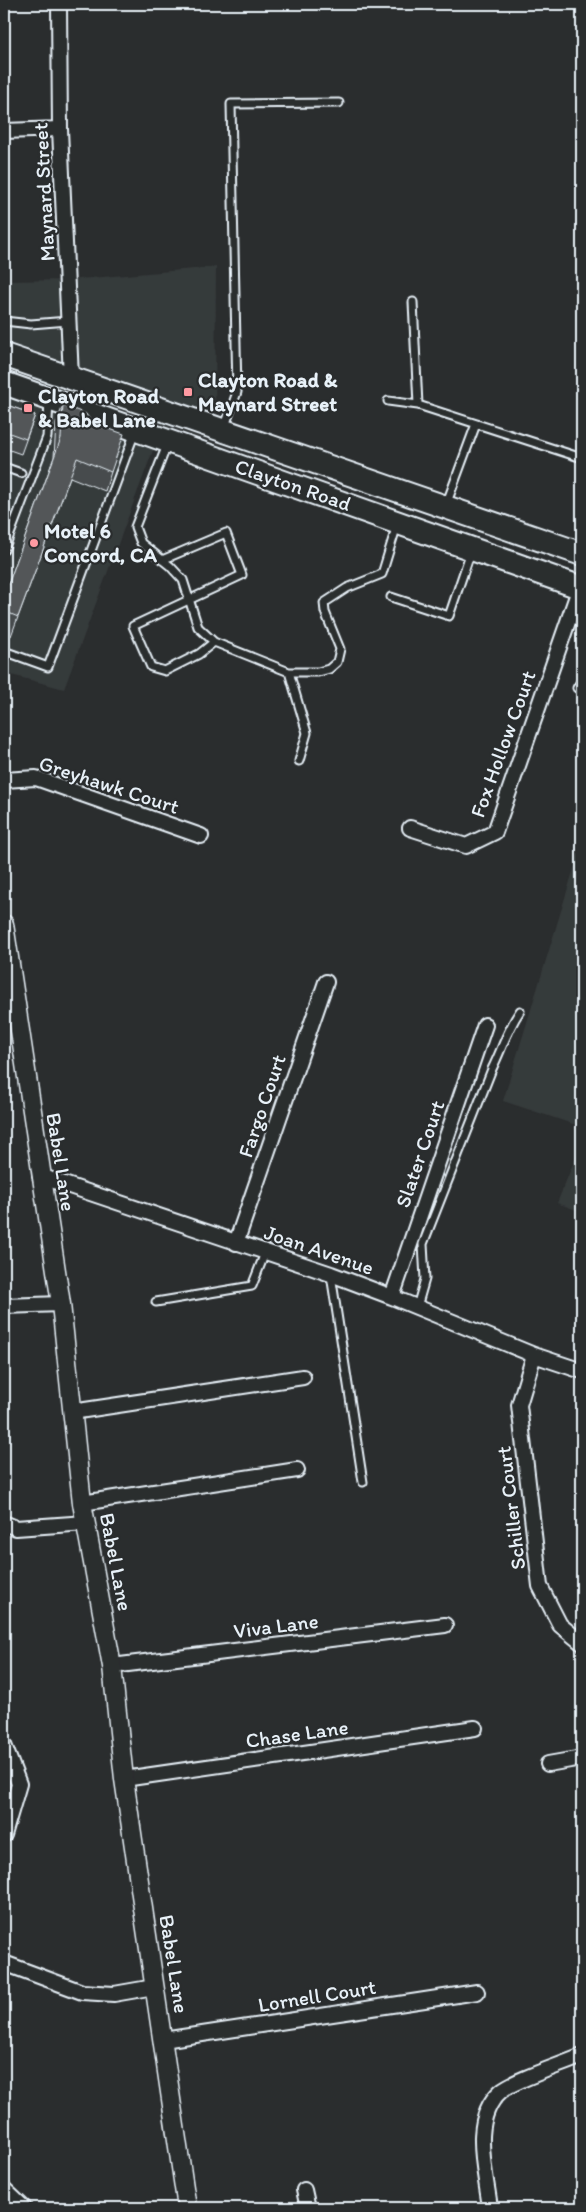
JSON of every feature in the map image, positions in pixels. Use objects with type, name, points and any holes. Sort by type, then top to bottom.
[{"type":"main road","name":"Clayton Road","points":[[4,355],[582,554]]},
{"type":"main road","name":"Clayton Road","points":[[4,383],[581,587]]},
{"type":"street","name":"Maynard Street","points":[[59,4],[60,130],[71,378]]},
{"type":"street","points":[[4,131],[60,130]]},
{"type":"street","name":"Fox Hollow Court","points":[[410,828],[466,846],[495,832],[581,587]]},
{"type":"street","name":"Greyhawk Court","points":[[4,780],[36,778],[201,836]]},
{"type":"street","name":"Babel Lane","points":[[4,924],[40,1176],[61,1304],[82,1502],[112,1666],[124,1779],[188,2208]]},
{"type":"street","name":"Fargo Court","points":[[236,1243],[326,982]]},
{"type":"street","name":"Slater Court","points":[[392,1297],[485,1025]]},
{"type":"street","name":"Joan Avenue","points":[[40,1176],[331,1274],[534,1355],[582,1371]]},
{"type":"street","points":[[4,1306],[61,1304]]},
{"type":"street","name":"Schiller Court","points":[[534,1355],[519,1405],[540,1586],[560,1625],[582,1643]]},
{"type":"street","points":[[72,1412],[303,1377]]},
{"type":"street","points":[[82,1502],[297,1470]]},
{"type":"street","points":[[4,1523],[16,1528],[86,1523]]},
{"type":"street","name":"Viva Lane","points":[[112,1666],[445,1625]]},
{"type":"street","name":"Chase Lane","points":[[124,1779],[475,1728]]},
{"type":"street","points":[[4,1745],[19,1784],[4,1835]]},
{"type":"street","points":[[548,1764],[582,1758]]},
{"type":"street","points":[[4,1962],[82,1992],[114,1994],[154,1987]]},
{"type":"street","name":"Lornell Court","points":[[163,2040],[477,1992]]},
{"type":"street","points":[[490,2208],[482,2142],[483,2122],[489,2106],[502,2090],[582,2056]]},
{"type":"street","points":[[4,2189],[24,2208]]},
{"type":"street","points":[[304,2190],[308,2208]]},
{"type":"lane","points":[[224,430],[237,392],[231,104],[339,103]]},
{"type":"lane","points":[[413,302],[418,405]]},
{"type":"lane","points":[[4,321],[32,324],[68,321]]},
{"type":"lane","points":[[4,550],[48,438],[49,399]]},
{"type":"lane","points":[[388,402],[418,405],[582,458]]},
{"type":"lane","points":[[446,506],[476,424]]},
{"type":"lane","points":[[4,651],[48,667],[136,430]]},
{"type":"lane","points":[[169,441],[135,527],[141,543],[184,580],[198,627],[214,642],[289,672],[318,672],[329,669],[337,662],[340,649],[324,603],[347,588],[382,574],[398,522]]},
{"type":"lane","points":[[4,467],[21,473]]},
{"type":"lane","points":[[162,560],[226,533],[242,575],[134,626],[150,667],[165,670],[199,654],[214,642]]},
{"type":"lane","points":[[391,597],[448,616],[472,548]]},
{"type":"lane","points":[[289,672],[307,733],[299,760]]},
{"type":"lane","points":[[578,688],[582,680]]},
{"type":"lane","points":[[417,1307],[426,1279],[423,1244],[502,1048],[507,1030],[520,1012]]},
{"type":"lane","points":[[156,1302],[252,1286],[265,1253]]},
{"type":"lane","points":[[331,1274],[362,1482]]},
{"type":"shaded area","points":[[216,267],[215,427],[4,355],[4,281],[68,280]]},
{"type":"shaded area","points":[[4,383],[158,437],[64,689],[4,673]]},
{"type":"shaded area","points":[[582,842],[582,1127],[503,1101]]},
{"type":"shaded area","points":[[582,1142],[582,1212],[557,1203]]},
{"type":"building","points":[[4,404],[35,415],[26,439],[4,431]]},
{"type":"building","name":"Motel 6 Concord, CA","points":[[63,405],[86,414],[92,423],[124,434],[111,472],[77,458],[18,617],[4,611],[4,596],[61,438]]},
{"type":"place","name":"Clayton Road & Maynard Street","points":[[188,392]]},
{"type":"place","name":"Clayton Road & Babel Lane","points":[[28,408]]},
{"type":"place","name":"Motel 6 Concord, CA","points":[[34,543]]}]
